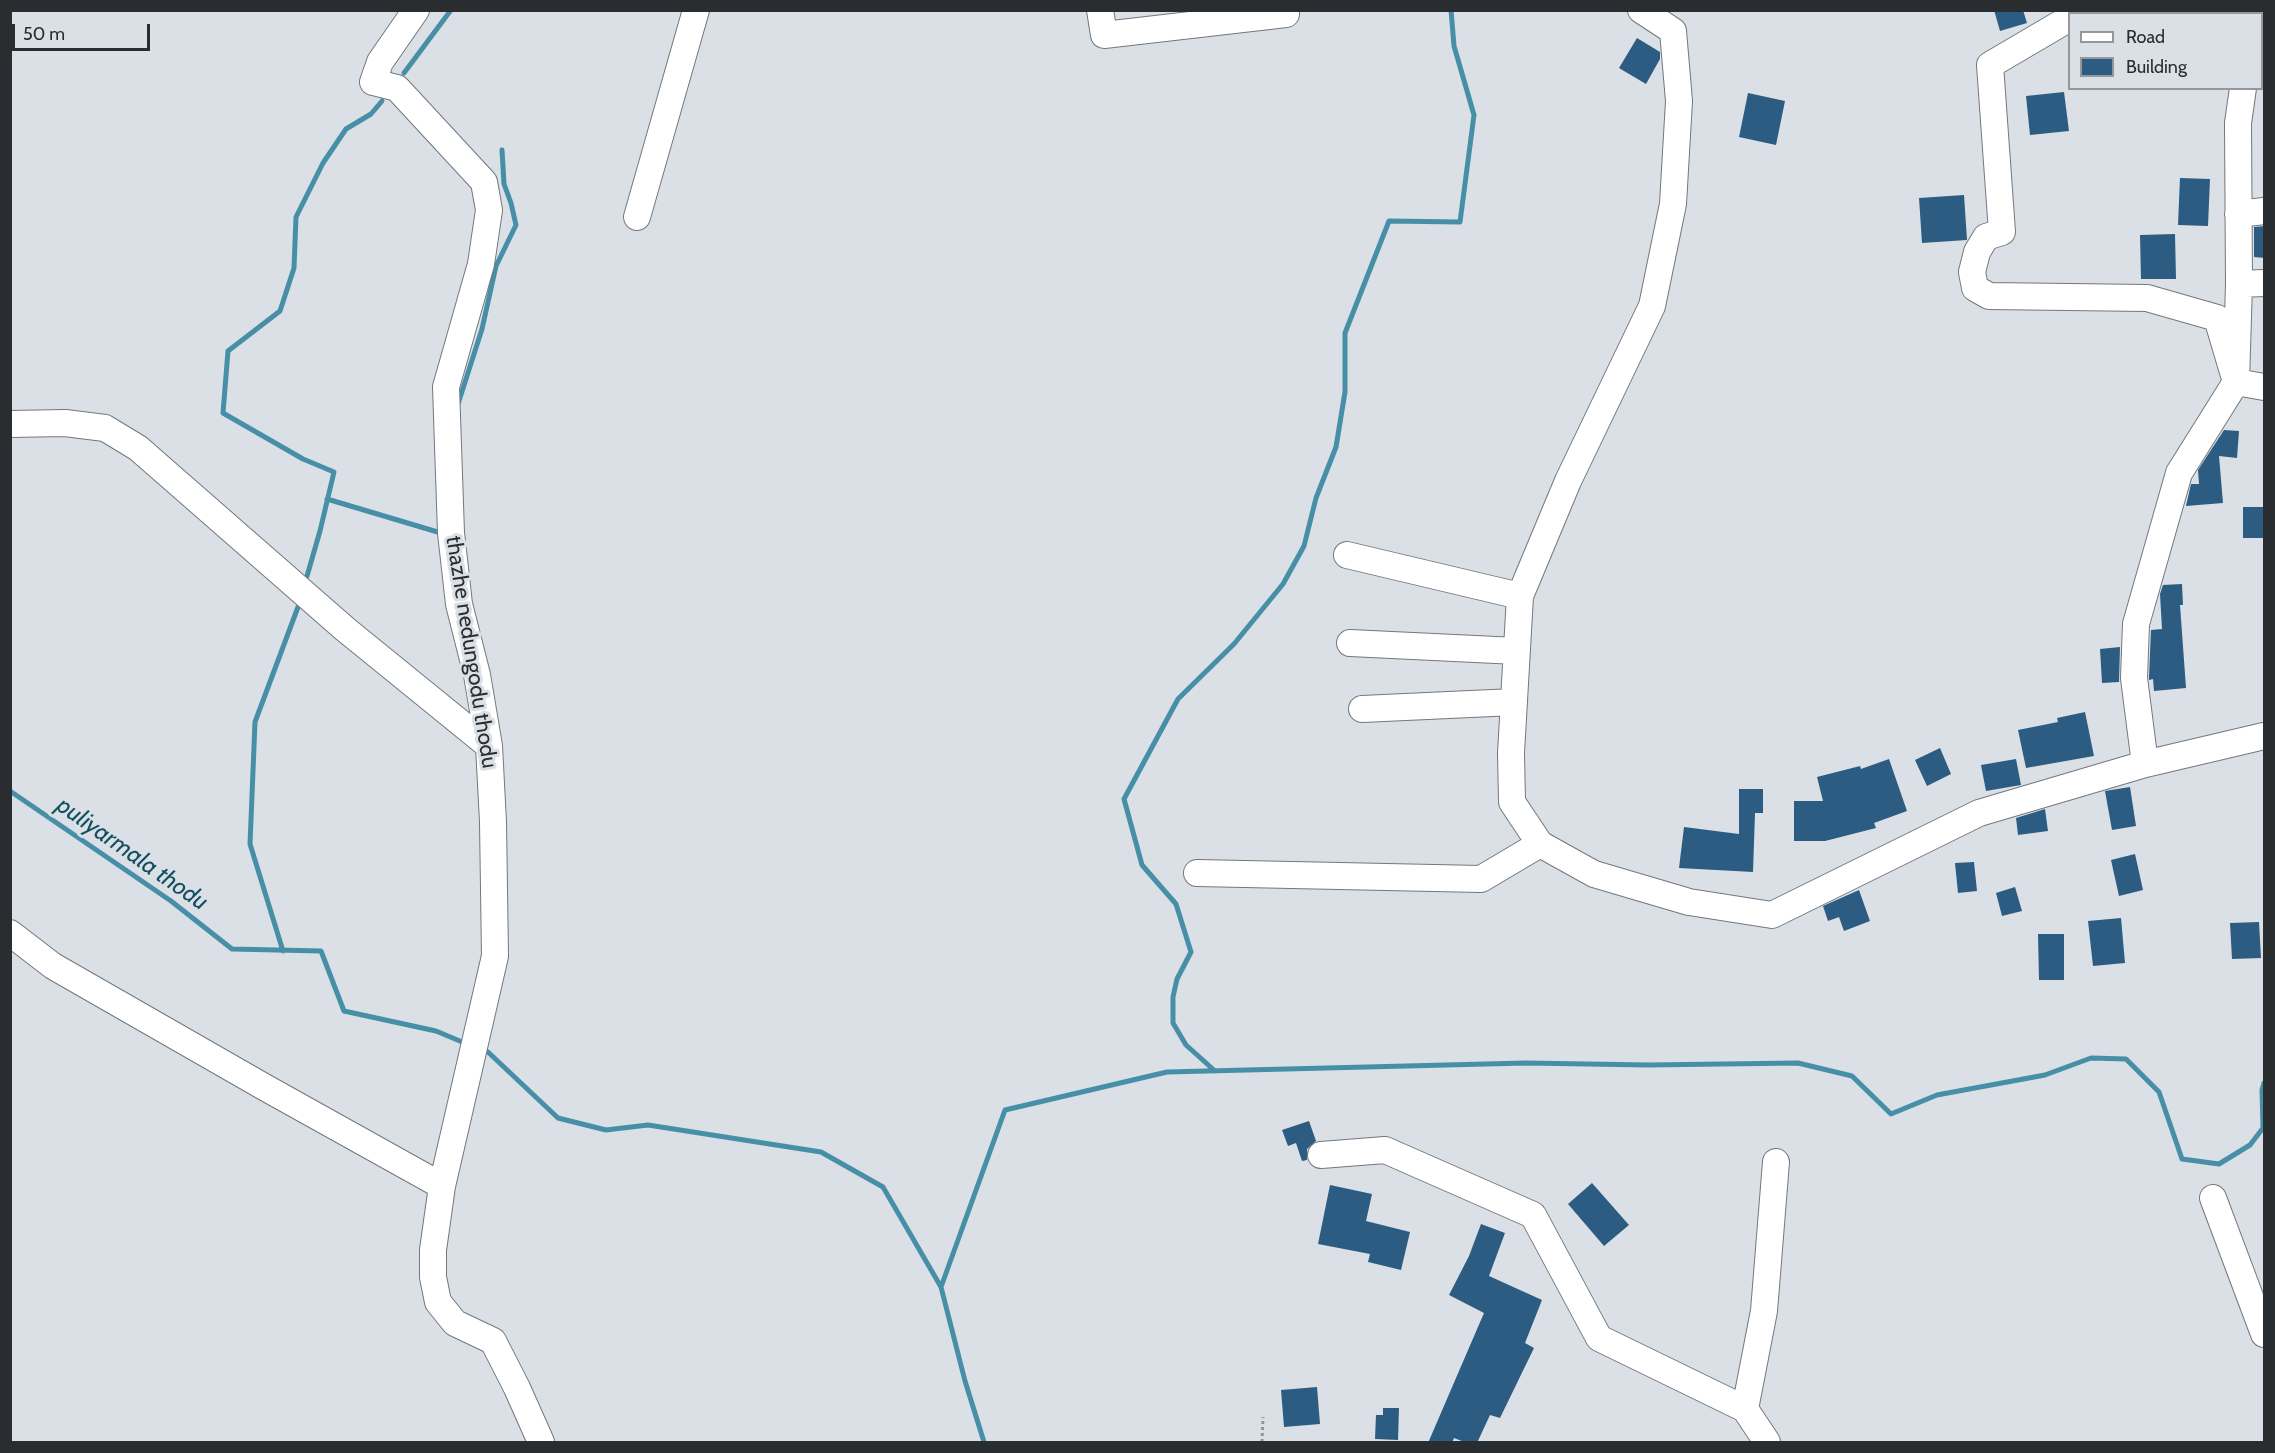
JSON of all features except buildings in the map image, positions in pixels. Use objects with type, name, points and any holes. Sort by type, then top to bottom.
[{"type":"street","name":"thazhe nedungodu thodu","points":[[416,10],[380,62],[373,82],[397,88],[484,182],[489,210],[481,264],[446,387],[451,533],[459,604],[477,675],[489,746],[493,822],[495,956],[442,1186],[433,1250],[433,1277],[438,1302],[455,1323],[494,1341],[541,1443]]},
{"type":"street","points":[[637,218],[696,10]]},
{"type":"street","points":[[1100,10],[1104,35],[1286,14],[1286,10]]},
{"type":"street","points":[[1641,10],[1673,31],[1679,101],[1673,204],[1652,306],[1568,481],[1520,596],[1514,702],[1512,802],[1539,844],[1594,873],[1615,880],[1689,902],[1772,915],[1979,813],[2145,764],[2265,736]]},
{"type":"street","points":[[2068,19],[1990,65],[2002,232],[1986,237],[1977,252],[1972,272],[1975,288],[1989,296],[2147,298],[2217,318],[2236,382]]},
{"type":"street","points":[[2145,764],[2134,678],[2136,624],[2179,473],[2236,382],[2239,284],[2238,123],[2243,90]]},
{"type":"street","points":[[2238,213],[2265,211]]},
{"type":"street","points":[[2239,284],[2265,283]]},
{"type":"street","points":[[2236,382],[2265,387]]},
{"type":"street","points":[[10,424],[65,423],[105,428],[138,448],[345,629],[489,746]]},
{"type":"street","points":[[1347,555],[1520,596]]},
{"type":"street","points":[[1350,643],[1517,651]]},
{"type":"street","points":[[1362,709],[1514,702]]},
{"type":"street","points":[[1197,873],[1481,879],[1539,844]]},
{"type":"street","points":[[10,933],[53,966],[442,1186]]},
{"type":"street","points":[[1321,1155],[1385,1150],[1533,1215],[1599,1338],[1745,1409],[1767,1443]]},
{"type":"street","points":[[1745,1409],[1764,1311],[1776,1162]]},
{"type":"street","points":[[2213,1198],[2265,1334]]},
{"type":"path","points":[[1262,1443],[1263,1417]]},
{"type":"waterway","points":[[404,73],[451,10]]},
{"type":"waterway","points":[[1215,1071],[1186,1045],[1173,1023],[1173,997],[1177,979],[1191,952],[1176,904],[1142,865],[1124,799],[1178,699],[1234,644],[1283,584],[1304,546],[1316,498],[1336,447],[1345,392],[1345,333],[1389,221],[1460,222],[1474,115],[1454,46],[1451,10]]},
{"type":"waterway","points":[[307,576],[334,472],[303,459],[223,413],[228,351],[280,311],[294,268],[296,217],[323,163],[346,129],[371,114],[382,101]]},
{"type":"waterway","points":[[458,404],[482,329],[496,266],[516,225],[504,184],[502,150]]},
{"type":"waterway","points":[[327,499],[441,533]]},
{"type":"waterway","points":[[283,951],[250,844],[255,722],[298,607]]},
{"type":"waterway","name":"puliyarmala thodu","points":[[10,791],[171,901],[232,949],[321,951],[344,1011],[436,1031],[467,1044]]},
{"type":"waterway","points":[[481,1049],[488,1052],[558,1118],[606,1130],[648,1125],[821,1152],[883,1187],[941,1287],[965,1381],[984,1442]]},
{"type":"waterway","points":[[941,1287],[1005,1110],[1167,1072],[1526,1063],[1648,1065],[1798,1063],[1852,1076],[1891,1114],[1937,1095],[2045,1075],[2091,1058],[2126,1059],[2159,1092],[2182,1159],[2219,1164],[2250,1145],[2263,1128],[2262,1090],[2264,1083]]}]
